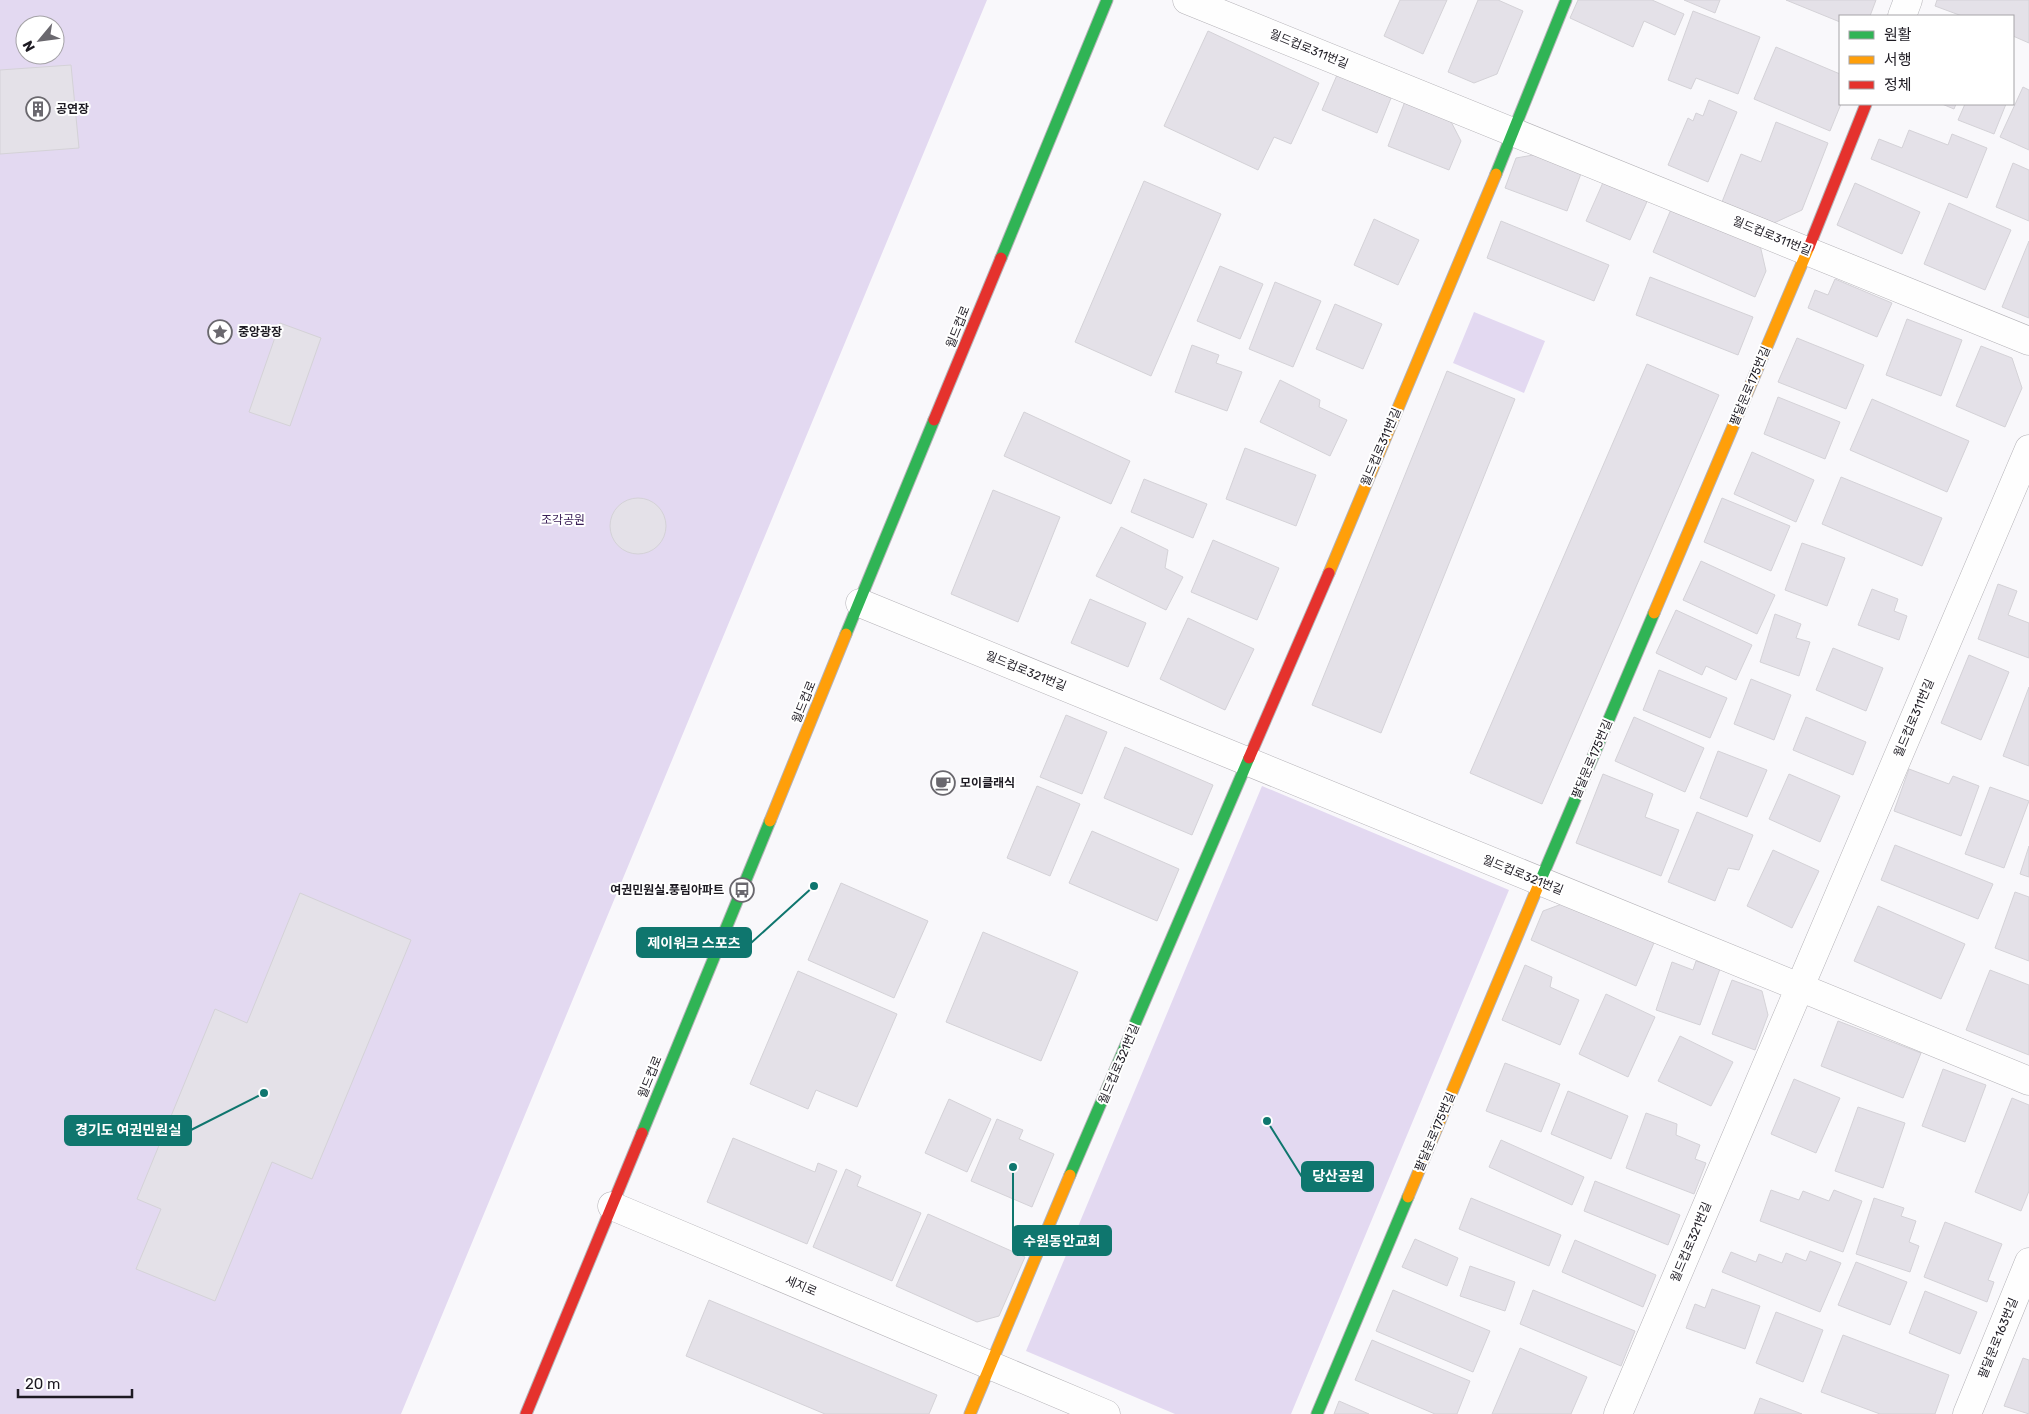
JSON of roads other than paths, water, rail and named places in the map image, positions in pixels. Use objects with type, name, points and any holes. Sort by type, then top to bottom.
[{"type":"street","name":"월드컵로","points":[[526,1414],[1107,0]]},
{"type":"street","name":"월드컵로311번길","points":[[1187,0],[2029,341]]},
{"type":"street","name":"월드컵로311번길","points":[[1248,762],[1514,132],[1566,0]]},
{"type":"street","points":[[1902,15],[1908,0]]},
{"type":"street","name":"팔달문로175번길","points":[[1317,1414],[1807,251],[1866,105]]},
{"type":"street","name":"월드컵로311번길","points":[[1799,987],[2029,449]]},
{"type":"street","name":"월드컵로321번길","points":[[860,603],[2029,1081]]},
{"type":"street","name":"월드컵로321번길","points":[[990,1365],[1248,762]]},
{"type":"street","name":"월드컵로321번길","points":[[1618,1414],[1799,987]]},
{"type":"street","name":"세지로","points":[[612,1206],[1106,1414]]},
{"type":"street","name":"팔달문로163번길","points":[[1967,1414],[2029,1262]]},
{"type":"street","points":[[970,1414],[990,1365]]},
{"type":"place","name":"공연장","points":[[38,109]]},
{"type":"place","name":"중앙광장","points":[[220,332]]},
{"type":"place","name":"모이클래식","points":[[943,783]]},
{"type":"place","name":"제이워크 스포츠","points":[[814,886]]},
{"type":"place","name":"여권민원실.풍림아파트","points":[[742,890]]},
{"type":"place","name":"경기도 여권민원실","points":[[264,1093]]},
{"type":"place","name":"당산공원","points":[[1267,1121]]},
{"type":"place","name":"수원동안교회","points":[[1013,1167]]},
{"type":"park label","name":"조각공원","points":[[563,520]]}]
